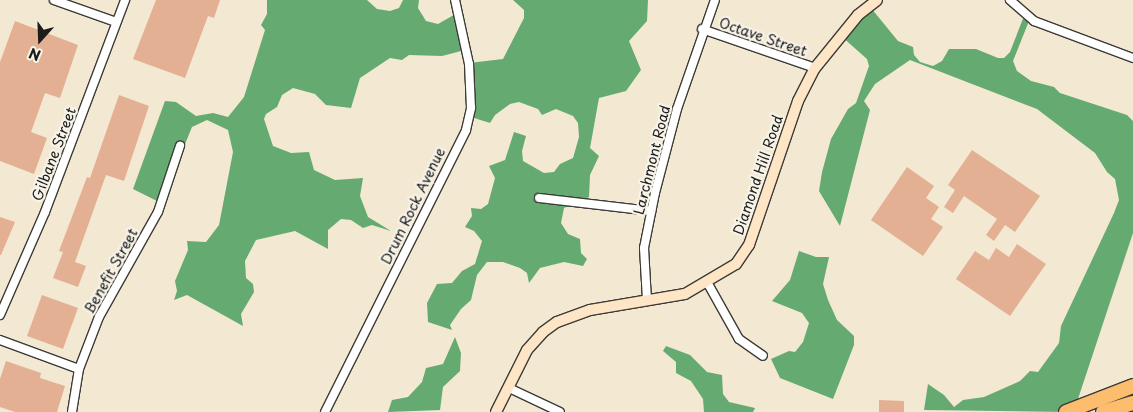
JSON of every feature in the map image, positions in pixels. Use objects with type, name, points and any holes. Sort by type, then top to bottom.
[{"type":"highway","points":[[1066,412],[1133,386]]},
{"type":"highway","points":[[1103,412],[1133,402]]},
{"type":"street","points":[[54,0],[116,22]]},
{"type":"street","name":"Gilbane Street","points":[[0,315],[45,212],[125,0]]},
{"type":"street","name":"Drum Rock Avenue","points":[[325,412],[466,130],[471,108],[469,64],[455,0]]},
{"type":"street","name":"Larchmont Road","points":[[647,300],[644,248],[651,211],[677,108],[702,29],[715,0]]},
{"type":"street","name":"Diamond Hill Road","points":[[496,412],[535,339],[557,322],[590,310],[685,294],[736,264],[750,245],[798,102],[814,68],[858,15],[876,0]]},
{"type":"street","points":[[1010,0],[1034,22],[1133,58]]},
{"type":"street","name":"Octave Street","points":[[702,29],[814,68]]},
{"type":"street","name":"Benefit Street","points":[[72,412],[80,369],[99,317],[158,212],[180,146]]},
{"type":"street","points":[[539,198],[651,211]]},
{"type":"street","points":[[708,282],[739,339],[763,356]]},
{"type":"street","points":[[0,340],[80,369]]},
{"type":"street","points":[[509,388],[560,412]]},
{"type":"green space","points":[[267,0],[367,0],[377,9],[390,11],[399,8],[403,0],[419,0],[418,8],[426,21],[438,24],[459,12],[465,50],[442,56],[409,55],[402,60],[390,58],[360,78],[351,108],[326,105],[315,94],[293,88],[282,95],[277,107],[266,114],[264,119],[273,146],[291,153],[309,152],[314,170],[335,180],[363,178],[360,196],[368,217],[391,231],[372,225],[363,228],[351,220],[341,219],[328,230],[328,249],[295,231],[256,240],[245,261],[246,278],[253,284],[254,292],[241,314],[243,326],[187,295],[174,300],[177,291],[175,281],[188,250],[187,241],[206,242],[219,225],[233,152],[228,130],[207,120],[192,127],[161,203],[133,189],[165,101],[176,102],[196,116],[213,113],[228,117],[244,97],[265,30],[261,25],[267,14]]},
{"type":"green space","points":[[513,0],[648,0],[647,21],[629,41],[641,70],[626,91],[599,98],[590,148],[599,156],[590,175],[589,197],[564,208],[561,223],[568,234],[580,239],[581,253],[587,259],[583,266],[564,262],[540,268],[529,283],[527,273],[520,268],[503,262],[487,262],[477,275],[471,300],[461,309],[450,325],[452,330],[428,322],[427,303],[437,284],[452,283],[462,271],[475,264],[482,241],[474,231],[465,227],[472,216],[471,208],[481,209],[488,204],[495,178],[489,166],[505,160],[514,132],[526,136],[522,151],[523,161],[544,173],[554,172],[560,164],[573,158],[579,137],[578,123],[573,116],[556,109],[542,115],[538,109],[519,102],[510,104],[495,115],[490,123],[471,117],[469,63],[503,59],[524,18],[524,10]]},
{"type":"green space","points":[[871,8],[898,41],[913,47],[914,55],[920,62],[933,66],[942,61],[949,49],[976,49],[998,58],[1004,58],[1010,52],[1024,16],[1029,21],[1013,61],[1017,71],[1031,81],[1054,87],[1060,93],[1127,115],[1133,121],[1133,233],[1075,408],[1066,412],[924,410],[928,384],[944,395],[954,407],[963,400],[984,397],[1020,381],[1030,371],[1038,372],[1059,343],[1061,326],[1114,213],[1119,200],[1115,179],[1107,172],[1095,153],[1037,109],[910,60],[875,84],[864,101],[870,110],[840,226],[819,191],[822,172],[831,139],[848,109],[856,103],[869,66],[867,59],[841,36]]},
{"type":"green space","points":[[799,251],[816,257],[829,257],[823,284],[828,300],[837,320],[854,336],[854,345],[833,399],[780,378],[771,359],[789,351],[795,352],[803,342],[809,323],[802,313],[772,301],[790,280]]},
{"type":"green space","points":[[455,337],[461,353],[460,371],[443,387],[440,410],[388,412],[392,400],[408,397],[422,382],[426,368],[443,364]]},
{"type":"green space","points":[[666,346],[690,355],[707,372],[722,375],[723,394],[729,402],[755,408],[753,412],[704,412],[703,399],[691,381],[676,373],[676,362],[663,351]]},
{"type":"building","points":[[156,0],[220,0],[214,18],[208,16],[185,78],[133,59]]},
{"type":"building","points":[[15,21],[78,45],[60,98],[45,93],[31,132],[47,138],[34,174],[0,161],[0,62]]},
{"type":"building","points":[[119,95],[149,106],[124,181],[106,175],[75,262],[86,266],[78,287],[53,278],[63,252],[59,251],[87,177],[90,178]]},
{"type":"building","points":[[972,150],[1040,196],[1015,232],[1005,225],[994,241],[986,235],[997,219],[964,196],[953,213],[944,207],[955,190],[948,185]]},
{"type":"building","points":[[907,167],[934,186],[926,198],[939,207],[931,219],[943,227],[923,256],[871,220]]},
{"type":"building","points":[[0,217],[15,222],[1,255],[0,255]]},
{"type":"building","points":[[1017,244],[1046,264],[1010,316],[956,279],[975,251],[989,260],[996,248],[1009,257]]},
{"type":"building","points":[[42,295],[78,308],[63,349],[27,336]]},
{"type":"building","points":[[6,361],[41,373],[40,378],[65,386],[57,412],[15,412],[0,407],[0,379]]},
{"type":"building","points":[[879,400],[904,401],[904,412],[879,412]]}]
